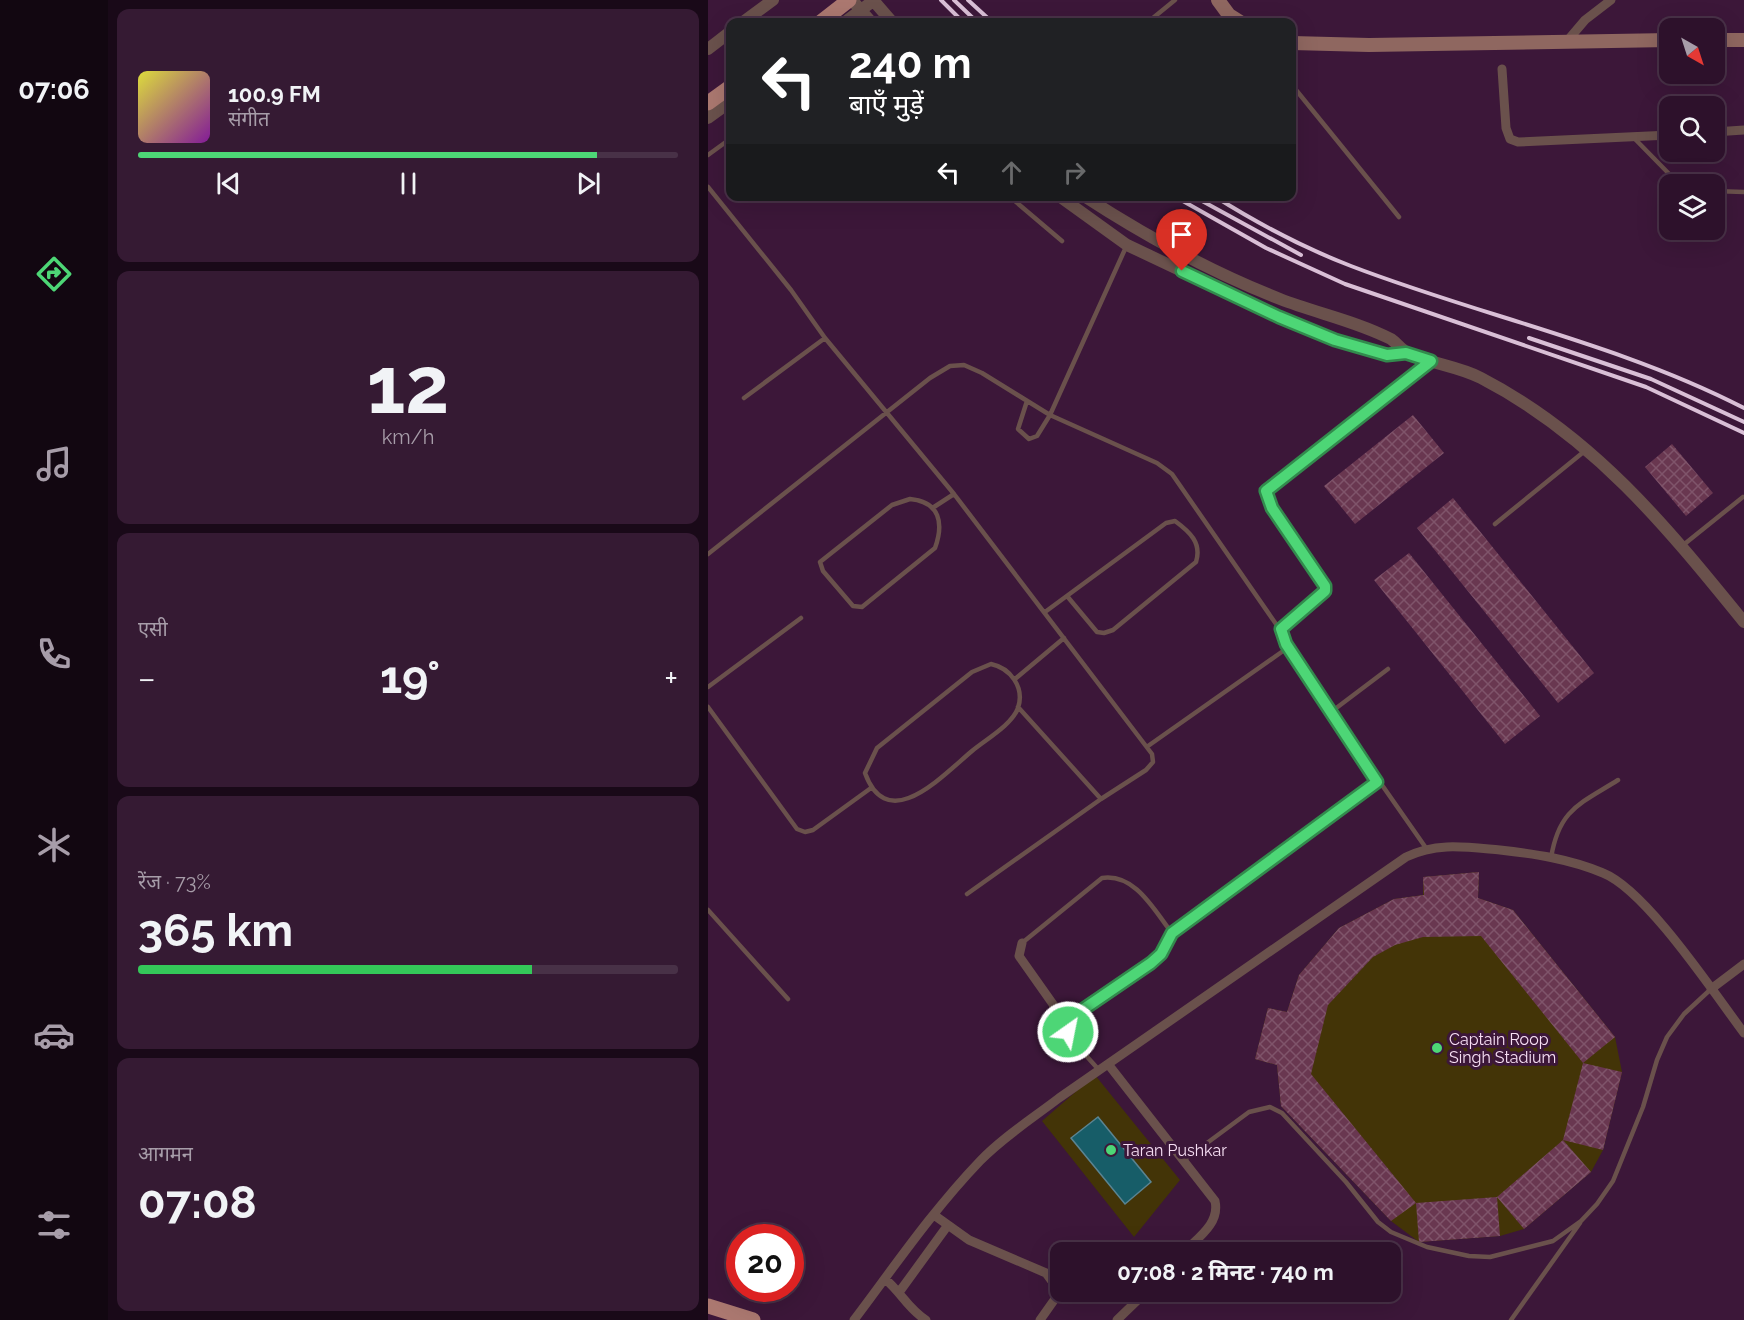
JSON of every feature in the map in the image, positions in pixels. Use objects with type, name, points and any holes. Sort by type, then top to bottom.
[{"type":"main road","points":[[826,18],[851,0]]},
{"type":"main road","points":[[1218,0],[1234,18]]},
{"type":"main road","points":[[1296,43],[1369,45],[1659,40]]},
{"type":"main road","points":[[1725,40],[1744,40]]},
{"type":"main road","points":[[708,103],[726,90]]},
{"type":"main road","points":[[708,1306],[753,1320]]},
{"type":"street","points":[[748,18],[772,0]]},
{"type":"street","points":[[851,0],[868,18]]},
{"type":"street","points":[[851,18],[873,0],[889,18]]},
{"type":"street","points":[[1568,40],[1585,20],[1611,0]]},
{"type":"street","points":[[708,49],[726,35]]},
{"type":"street","points":[[1502,69],[1506,128],[1510,139],[1518,142],[1659,136]]},
{"type":"street","points":[[708,118],[726,105]]},
{"type":"street","points":[[1725,131],[1744,130]]},
{"type":"street","points":[[1066,201],[1127,245],[1279,317],[1335,340],[1387,355],[1406,353],[1479,377],[1588,448],[1618,476],[1744,622]]},
{"type":"street","points":[[1092,201],[1139,231],[1200,264],[1281,300],[1393,340],[1406,353]]},
{"type":"street","points":[[854,1320],[934,1215],[981,1159],[1099,1070],[1406,857],[1426,848],[1470,847],[1551,858],[1604,873],[1626,886],[1697,969],[1744,1033]]},
{"type":"street","points":[[1022,943],[1019,956],[1067,1024]]},
{"type":"street","points":[[1711,989],[1744,964]]},
{"type":"street","points":[[1108,1064],[1210,1192],[1217,1210],[1214,1221],[1194,1242]]},
{"type":"street","points":[[934,1215],[969,1240],[1046,1273],[1057,1288],[1057,1296],[1040,1320]]},
{"type":"street","points":[[900,1291],[948,1226]]},
{"type":"street","points":[[885,1279],[900,1291],[909,1308],[926,1320]]},
{"type":"street","points":[[1118,1320],[1136,1302]]},
{"type":"lane","points":[[1153,18],[1175,0]]},
{"type":"lane","points":[[1296,91],[1399,217]]},
{"type":"lane","points":[[1634,138],[1669,174]]},
{"type":"lane","points":[[708,155],[726,142]]},
{"type":"lane","points":[[708,187],[791,290],[825,338],[954,494],[1148,747],[1153,762],[1146,771],[1101,799],[967,894]]},
{"type":"lane","points":[[1725,191],[1744,192]]},
{"type":"lane","points":[[1015,201],[1062,241]]},
{"type":"lane","points":[[1027,401],[1018,429],[1029,440],[1037,436],[1050,415],[1127,245]]},
{"type":"lane","points":[[744,398],[825,338]]},
{"type":"lane","points":[[1281,629],[1325,591],[1325,586],[1272,508],[1266,491],[1431,361]]},
{"type":"lane","points":[[708,554],[886,413],[950,366],[964,365],[982,373],[1050,415],[1157,463],[1172,474],[1281,629],[1286,644],[1377,782],[1426,848]]},
{"type":"lane","points":[[1495,524],[1588,448]]},
{"type":"lane","points":[[934,507],[954,494]]},
{"type":"lane","points":[[1681,547],[1743,497]]},
{"type":"lane","points":[[910,499],[927,502],[934,507],[938,519],[939,537],[935,548],[862,607],[853,606],[823,571],[820,562],[892,505],[910,499]]},
{"type":"lane","points":[[1045,612],[1166,523],[1175,521],[1197,542],[1199,552],[1196,562],[1113,630],[1104,633],[1097,632],[1067,596]]},
{"type":"lane","points":[[708,687],[801,618]]},
{"type":"lane","points":[[1015,679],[1064,638]]},
{"type":"lane","points":[[1148,747],[1283,651],[1286,644]]},
{"type":"lane","points":[[991,664],[1010,671],[1015,679],[1020,696],[1014,715],[928,788],[907,800],[882,798],[871,788],[865,773],[868,762],[877,748],[972,672],[991,664]]},
{"type":"lane","points":[[1331,712],[1388,669]]},
{"type":"lane","points":[[708,707],[797,829],[805,832],[813,830],[871,788]]},
{"type":"lane","points":[[1018,707],[1101,799]]},
{"type":"lane","points":[[1551,858],[1555,832],[1565,817],[1576,806],[1618,780]]},
{"type":"lane","points":[[1099,1070],[1072,1041],[1067,1024],[1072,1017],[1151,963],[1161,954],[1172,933],[1377,782]]},
{"type":"lane","points":[[1022,943],[1102,878],[1115,876],[1137,889],[1172,933]]},
{"type":"lane","points":[[708,910],[788,999]]},
{"type":"lane","points":[[1511,1320],[1581,1221],[1613,1181],[1643,1107],[1657,1060],[1667,1037],[1684,1014],[1711,989]]},
{"type":"lane","points":[[1184,1160],[1249,1112],[1270,1107],[1282,1113],[1346,1182],[1378,1222],[1391,1232],[1412,1242],[1442,1251],[1490,1257],[1553,1241],[1581,1221]]},
{"type":"shaded area","name":"Captain Roop Singh Stadium","points":[[1479,872],[1478,898],[1513,910],[1615,1037],[1622,1072],[1603,1150],[1591,1172],[1524,1229],[1500,1236],[1419,1242],[1391,1221],[1281,1106],[1277,1065],[1255,1059],[1268,1008],[1287,1012],[1299,975],[1339,928],[1394,899],[1423,895],[1423,877]]},
{"type":"shaded area","name":"Taran Pushkar","points":[[1095,1075],[1180,1180],[1134,1237],[1042,1121]]},
{"type":"shaded area","points":[[1098,1117],[1151,1182],[1125,1204],[1071,1138]]},
{"type":"building","points":[[1413,415],[1444,453],[1355,524],[1324,486]]},
{"type":"building","points":[[1672,444],[1713,493],[1686,516],[1645,467]]},
{"type":"building","points":[[1453,498],[1594,673],[1558,703],[1417,528]]},
{"type":"building","points":[[1409,553],[1540,716],[1505,744],[1374,580]]},
{"type":"building","points":[[1479,872],[1478,898],[1513,910],[1615,1037],[1583,1063],[1481,936],[1423,937],[1395,945],[1373,957],[1328,1005],[1311,1074],[1416,1203],[1391,1221],[1281,1106],[1277,1065],[1255,1059],[1268,1008],[1287,1012],[1299,975],[1339,928],[1394,899],[1424,895],[1423,877]]},
{"type":"building","points":[[1583,1063],[1622,1072],[1603,1150],[1563,1140]]},
{"type":"building","points":[[1563,1140],[1591,1172],[1524,1229],[1497,1197]]},
{"type":"building","points":[[1497,1197],[1500,1236],[1419,1242],[1416,1203]]},
{"type":"railway","points":[[941,0],[959,18]]},
{"type":"railway","points":[[954,0],[973,18]]},
{"type":"railway","points":[[968,0],[988,18]]},
{"type":"railway","points":[[1183,201],[1266,248],[1345,284],[1646,387],[1744,433]]},
{"type":"railway","points":[[1202,201],[1301,255]]},
{"type":"railway","points":[[1222,201],[1281,234],[1351,266],[1649,366],[1744,408]]},
{"type":"railway","points":[[1529,338],[1651,379],[1744,422]]},
{"type":"place","name":"Captain Roop Singh Stadium","points":[[1437,1048]]},
{"type":"place","name":"Taran Pushkar","points":[[1111,1150]]},
{"type":"route","points":[[1068,1032],[1067,1024],[1072,1017],[1151,963],[1161,954],[1172,933],[1356,800],[1377,782],[1286,644],[1281,629],[1325,591],[1325,586],[1272,508],[1266,491],[1431,361],[1406,353],[1387,355],[1335,340],[1279,317],[1182,271]]}]
